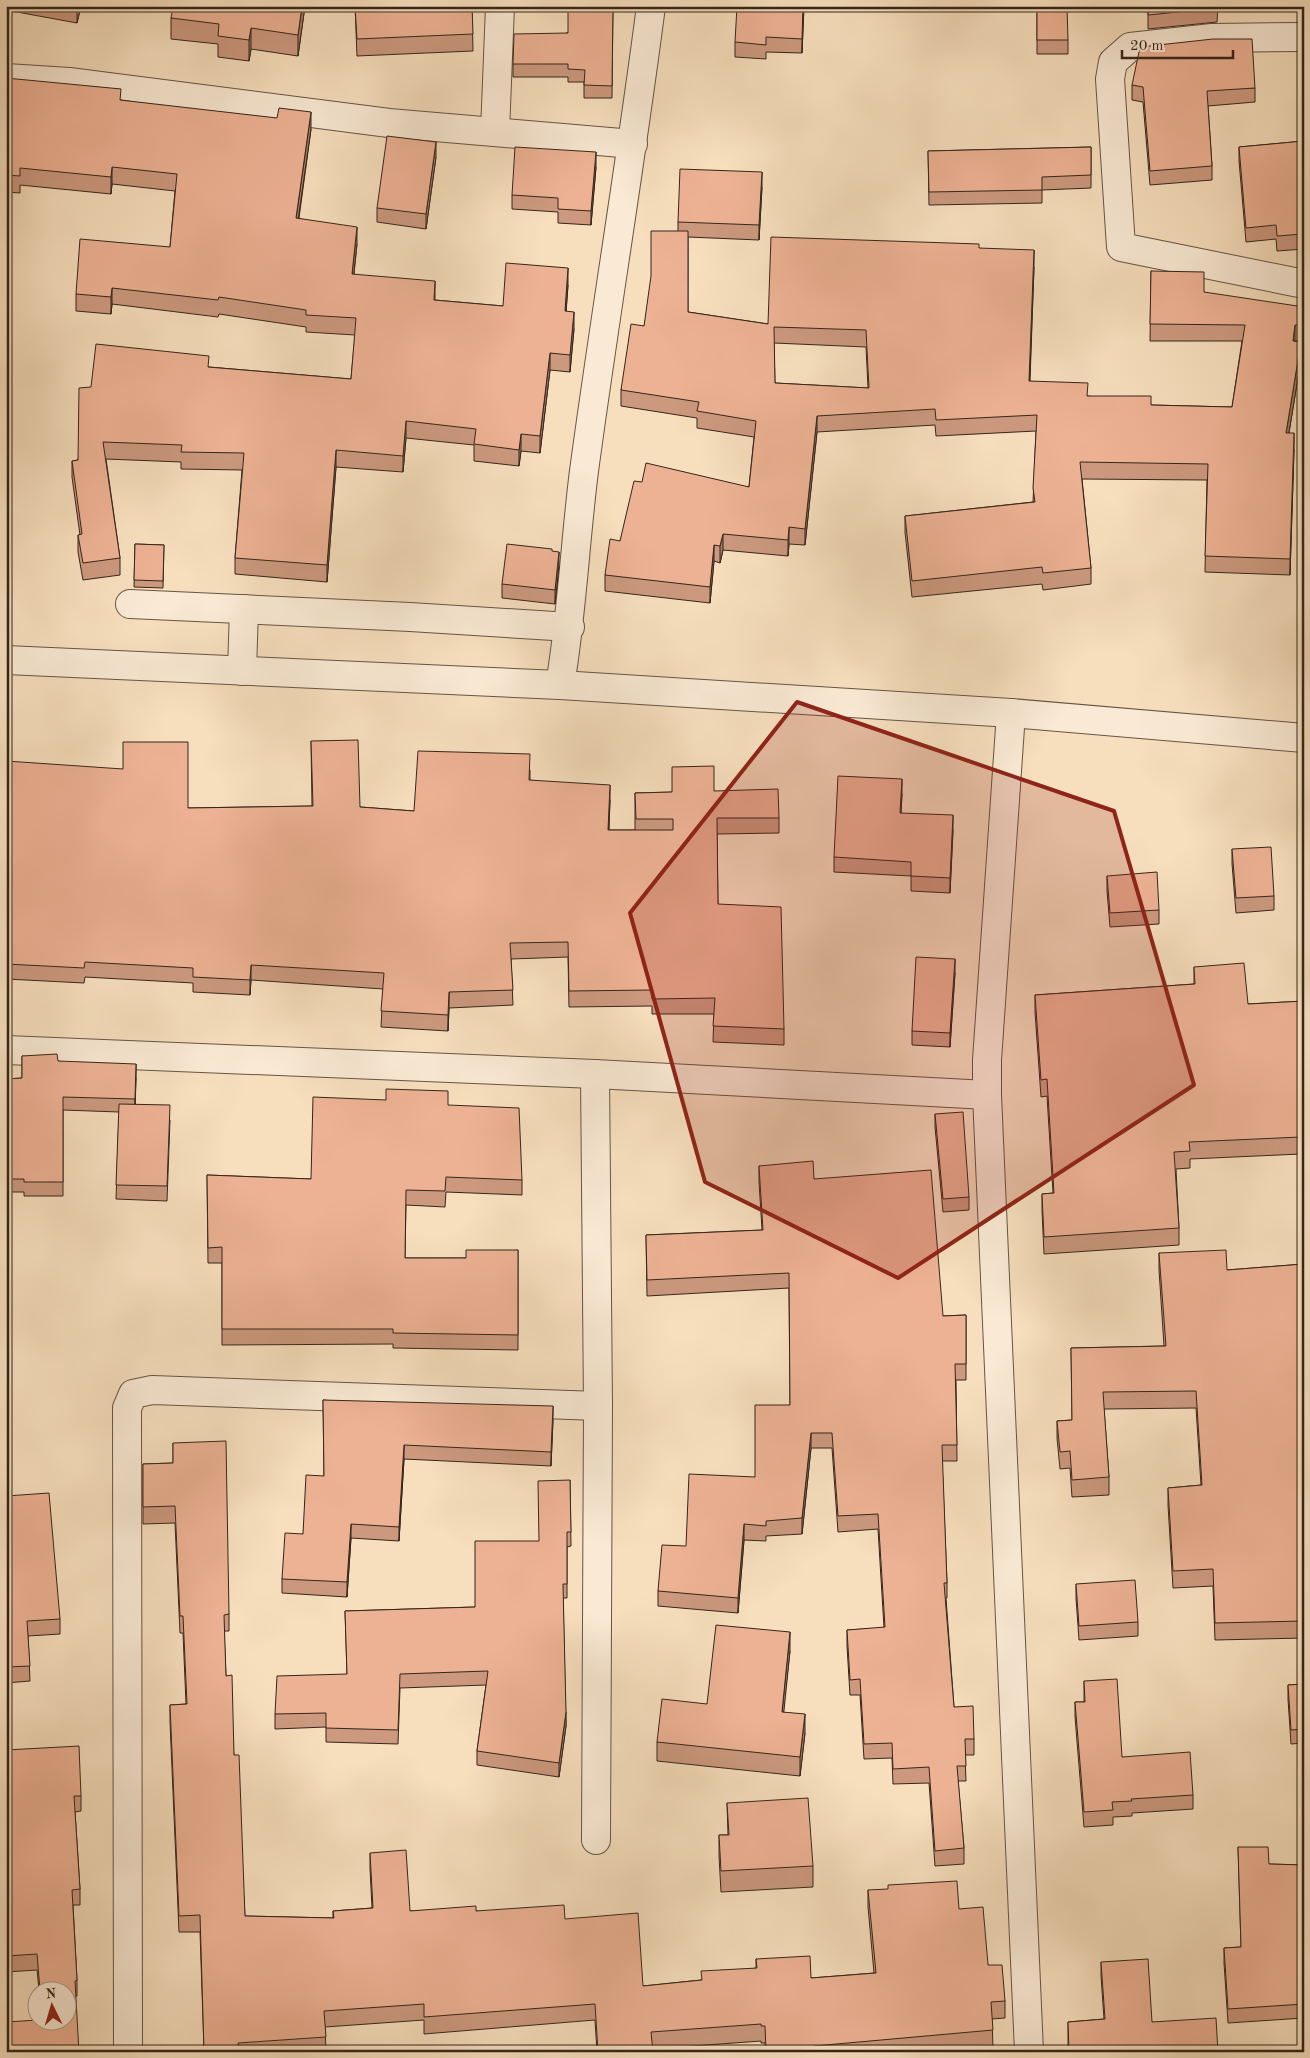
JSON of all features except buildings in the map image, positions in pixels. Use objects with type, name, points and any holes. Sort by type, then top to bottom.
[{"type":"street","points":[[495,132],[500,6]]},
{"type":"street","points":[[560,685],[570,627],[584,472],[633,144],[651,6]]},
{"type":"street","points":[[1304,37],[1212,38],[1130,47],[1113,62],[1110,79],[1121,247],[1304,284]]},
{"type":"street","points":[[6,78],[70,82],[389,123],[633,144]]},
{"type":"street","points":[[130,604],[244,608],[570,627]]},
{"type":"street","points":[[242,671],[244,608]]},
{"type":"street","points":[[6,660],[560,685],[1011,713],[1304,738]]},
{"type":"street","points":[[1011,713],[987,1095],[1029,2052]]},
{"type":"street","points":[[6,1050],[595,1074],[987,1095]]},
{"type":"street","points":[[595,1074],[598,1406],[596,1840]]},
{"type":"street","points":[[128,2052],[127,1408],[133,1394],[152,1390],[598,1406]]},
{"type":"highlighted area","points":[[797,702],[1114,811],[1194,1085],[898,1278],[705,1182],[630,913]]}]
